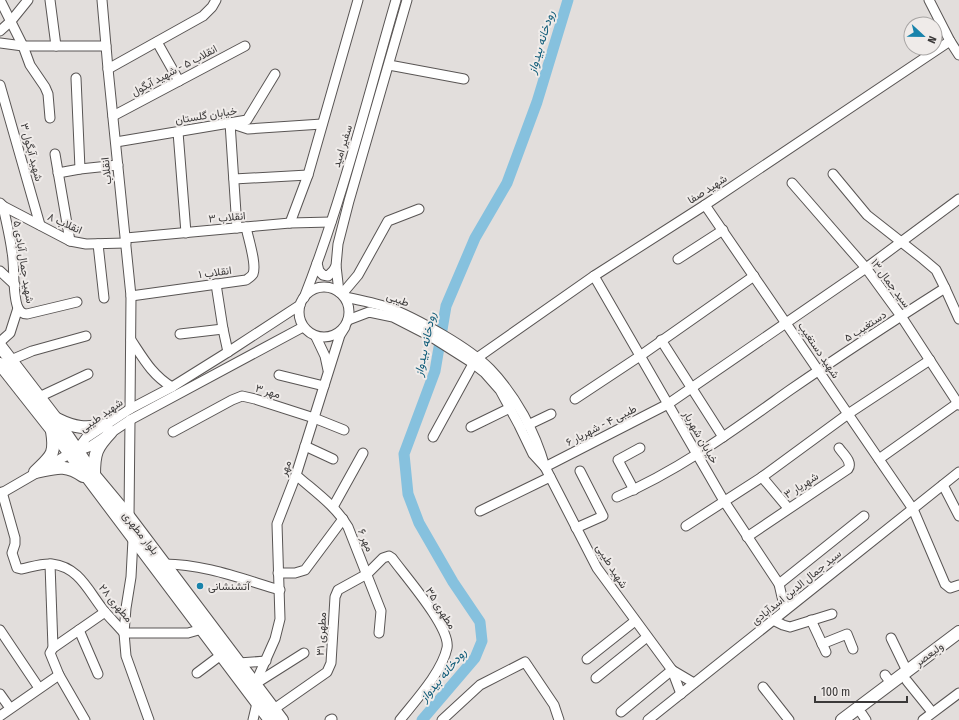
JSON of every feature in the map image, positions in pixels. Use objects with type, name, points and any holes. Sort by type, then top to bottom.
[{"type":"main road","name":"بلوار مطهری","points":[[0,346],[4,369],[52,422],[133,539],[239,663],[255,684],[272,715]]},
{"type":"main road","name":"بلوار مطهری","points":[[4,369],[39,396],[52,422]]},
{"type":"main road","points":[[52,422],[80,428],[108,429],[97,451],[91,477],[64,467],[35,472],[53,452],[54,445],[52,422]]},
{"type":"main road","name":"بلوار مطهری","points":[[91,477],[129,517],[164,564],[202,629],[257,703],[272,715],[282,720]]},
{"type":"main road","name":"ولیعصر","points":[[861,718],[906,675],[959,632]]},
{"type":"main road","name":"ولیعصر","points":[[842,720],[888,679],[906,675],[959,642]]},
{"type":"street","points":[[0,0],[23,46],[30,65],[42,81],[48,94],[50,118]]},
{"type":"street","points":[[0,31],[11,21],[28,0]]},
{"type":"street","points":[[50,0],[56,46]]},
{"type":"street","name":"انقلاب","points":[[102,0],[131,296],[130,409]]},
{"type":"street","points":[[108,69],[203,16],[212,7],[216,0]]},
{"type":"street","points":[[290,223],[308,175],[358,0]]},
{"type":"street","name":"سفیر امید","points":[[302,301],[318,263],[331,222],[396,0]]},
{"type":"street","name":"سفیر امید","points":[[342,294],[336,266],[340,237],[388,65],[408,0]]},
{"type":"street","points":[[929,0],[959,55]]},
{"type":"street","name":"شهید صفا","points":[[475,361],[594,276],[705,205],[950,41]]},
{"type":"street","points":[[157,42],[179,81]]},
{"type":"street","points":[[0,43],[23,46],[106,46]]},
{"type":"street","name":"انقلاب ۵ - شهید آبگول","points":[[113,116],[246,46]]},
{"type":"street","points":[[388,65],[464,79]]},
{"type":"street","name":"خیابان گلستان","points":[[116,142],[247,120],[275,74]]},
{"type":"street","points":[[76,78],[80,169]]},
{"type":"street","name":"شهید آبگول ۳","points":[[0,85],[40,225]]},
{"type":"street","points":[[230,123],[248,129],[322,124]]},
{"type":"street","name":"انقلاب ۱","points":[[131,296],[246,280],[252,275],[254,264],[242,227],[234,179],[230,123]]},
{"type":"street","points":[[178,132],[186,233]]},
{"type":"street","points":[[55,154],[70,241]]},
{"type":"street","points":[[58,173],[118,165]]},
{"type":"street","points":[[833,174],[867,215],[936,270],[959,319]]},
{"type":"street","points":[[234,179],[308,175]]},
{"type":"street","name":"سید جمال ۱۳","points":[[792,184],[866,268],[902,316],[959,404]]},
{"type":"street","name":"طیبی ۴ - شهریار ۶","points":[[545,467],[668,404],[866,268],[959,199]]},
{"type":"street","name":"انقلاب ۸","points":[[1,204],[70,241],[86,244],[98,244],[126,240]]},
{"type":"street","name":"شهید جمال آبادی ۵","points":[[1,204],[12,252],[18,308],[24,314],[28,314],[77,302]]},
{"type":"street","name":"شهید دستغیب","points":[[705,205],[913,509],[945,584],[950,588],[959,585]]},
{"type":"street","points":[[342,294],[358,275],[388,221],[419,209]]},
{"type":"street","name":"انقلاب ۳","points":[[126,240],[242,227],[290,223],[331,222]]},
{"type":"street","points":[[678,259],[723,230]]},
{"type":"street","points":[[98,244],[104,298]]},
{"type":"street","points":[[318,263],[319,270],[322,275],[328,276],[336,266]]},
{"type":"street","points":[[0,271],[15,285]]},
{"type":"street","name":"خیابان شهریار","points":[[594,276],[724,501],[779,584],[785,610]]},
{"type":"street","points":[[575,399],[640,356],[754,276]]},
{"type":"street","points":[[216,284],[228,352]]},
{"type":"street","points":[[324,287],[332,288],[342,294],[348,304],[350,312],[347,324],[339,333],[332,337],[316,337],[303,327],[299,312],[302,301],[309,292],[316,288],[324,287]]},
{"type":"street","name":"دستغیب ۵","points":[[617,497],[634,490],[697,454],[818,371],[945,288]]},
{"type":"street","name":"طیبی","points":[[342,294],[410,316],[458,349]]},
{"type":"street","name":"شهید طیبی","points":[[1,493],[35,472],[73,452],[91,446],[130,409],[172,387],[264,330],[302,301]]},
{"type":"street","points":[[0,342],[10,334],[18,308]]},
{"type":"street","name":"طیبی","points":[[347,324],[369,312],[393,317],[433,333]]},
{"type":"street","name":"مهر","points":[[255,684],[275,639],[280,619],[277,524],[296,475],[340,335],[347,324]]},
{"type":"street","name":"شهید طیبی","points":[[108,429],[130,420],[303,327]]},
{"type":"street","points":[[180,334],[223,329]]},
{"type":"street","points":[[264,330],[269,330],[273,333],[275,338],[274,343]]},
{"type":"street","points":[[4,369],[32,351],[86,336]]},
{"type":"street","name":"مهر","points":[[316,337],[325,356],[328,373]]},
{"type":"street","points":[[131,340],[155,374],[172,387]]},
{"type":"street","points":[[661,340],[723,437]]},
{"type":"street","name":"شهید طیبی","points":[[458,349],[490,369],[505,386],[517,404],[540,449],[545,467],[597,568],[672,670],[681,694]]},
{"type":"street","points":[[686,526],[762,477],[848,414],[930,360]]},
{"type":"street","points":[[433,437],[475,361]]},
{"type":"street","name":"شهید طیبی","points":[[475,361],[500,390],[533,454],[545,467]]},
{"type":"street","points":[[39,396],[88,374]]},
{"type":"street","points":[[279,375],[324,386]]},
{"type":"street","name":"مهر ۳","points":[[173,432],[242,396],[314,418],[344,430]]},
{"type":"street","points":[[879,459],[959,404]]},
{"type":"street","points":[[470,427],[510,408]]},
{"type":"street","points":[[528,425],[551,414]]},
{"type":"street","points":[[129,517],[130,420]]},
{"type":"street","points":[[305,446],[333,459]]},
{"type":"street","points":[[634,490],[618,460],[640,448]]},
{"type":"street","name":"شهریار ۳","points":[[747,537],[848,469],[850,463],[839,448]]},
{"type":"street","points":[[333,507],[363,453]]},
{"type":"street","points":[[576,528],[603,516],[580,471]]},
{"type":"street","name":"سید جمال الدین اسدآبادی","points":[[648,720],[959,472]]},
{"type":"street","name":"مهر ۶","points":[[296,475],[333,507],[348,527],[382,611],[380,633]]},
{"type":"street","points":[[480,512],[550,477]]},
{"type":"street","points":[[762,477],[788,508]]},
{"type":"street","points":[[944,485],[959,516]]},
{"type":"street","name":"مطهری ۲۸","points":[[1,493],[15,538],[12,553],[15,566],[19,569],[50,564],[62,566],[74,571],[105,612],[124,633],[188,633],[202,629]]},
{"type":"street","points":[[779,584],[864,516]]},
{"type":"street","points":[[278,573],[295,573],[305,570],[343,519]]},
{"type":"street","points":[[133,539],[131,577],[124,633],[126,656],[149,720]]},
{"type":"street","name":"مطهری ۳۵","points":[[367,574],[383,558],[389,556],[392,558],[435,616],[447,639],[448,647],[439,668],[400,720]]},
{"type":"street","points":[[50,564],[53,648]]},
{"type":"street","points":[[164,564],[178,564],[212,570],[280,590]]},
{"type":"street","name":"مطهری ۳۱","points":[[272,715],[327,672],[331,664],[336,593],[342,587],[367,574]]},
{"type":"street","points":[[85,720],[50,657],[50,653],[53,648],[105,612]]},
{"type":"street","points":[[773,620],[783,625],[790,626],[832,614]]},
{"type":"street","points":[[811,620],[824,648],[847,634],[853,649]]},
{"type":"street","points":[[587,659],[635,621]]},
{"type":"street","points":[[0,630],[39,688]]},
{"type":"street","points":[[79,630],[98,674]]},
{"type":"street","points":[[596,678],[647,637]]},
{"type":"street","points":[[892,638],[906,675],[932,712]]},
{"type":"street","points":[[255,684],[304,653]]},
{"type":"street","points":[[197,674],[221,655]]},
{"type":"street","points":[[239,663],[266,661]]},
{"type":"street","points":[[442,720],[480,685],[525,662],[554,706],[559,720]]},
{"type":"street","points":[[621,712],[672,670]]},
{"type":"street","name":"شهید طیبی","points":[[672,670],[694,683]]},
{"type":"street","points":[[0,716],[59,674]]},
{"type":"street","points":[[763,687],[789,720]]},
{"type":"street","points":[[923,720],[959,693]]},
{"type":"street","points":[[0,694],[10,708]]},
{"type":"street","points":[[253,720],[257,703]]},
{"type":"waterway","name":"رودخانه بیدواز","points":[[422,720],[475,658],[482,641],[480,622],[453,582],[419,523],[408,494],[404,454],[435,371],[446,306],[475,238],[507,183],[537,102],[568,0]]},
{"type":"place","name":"آتشنشانی","points":[[200,586]]}]
